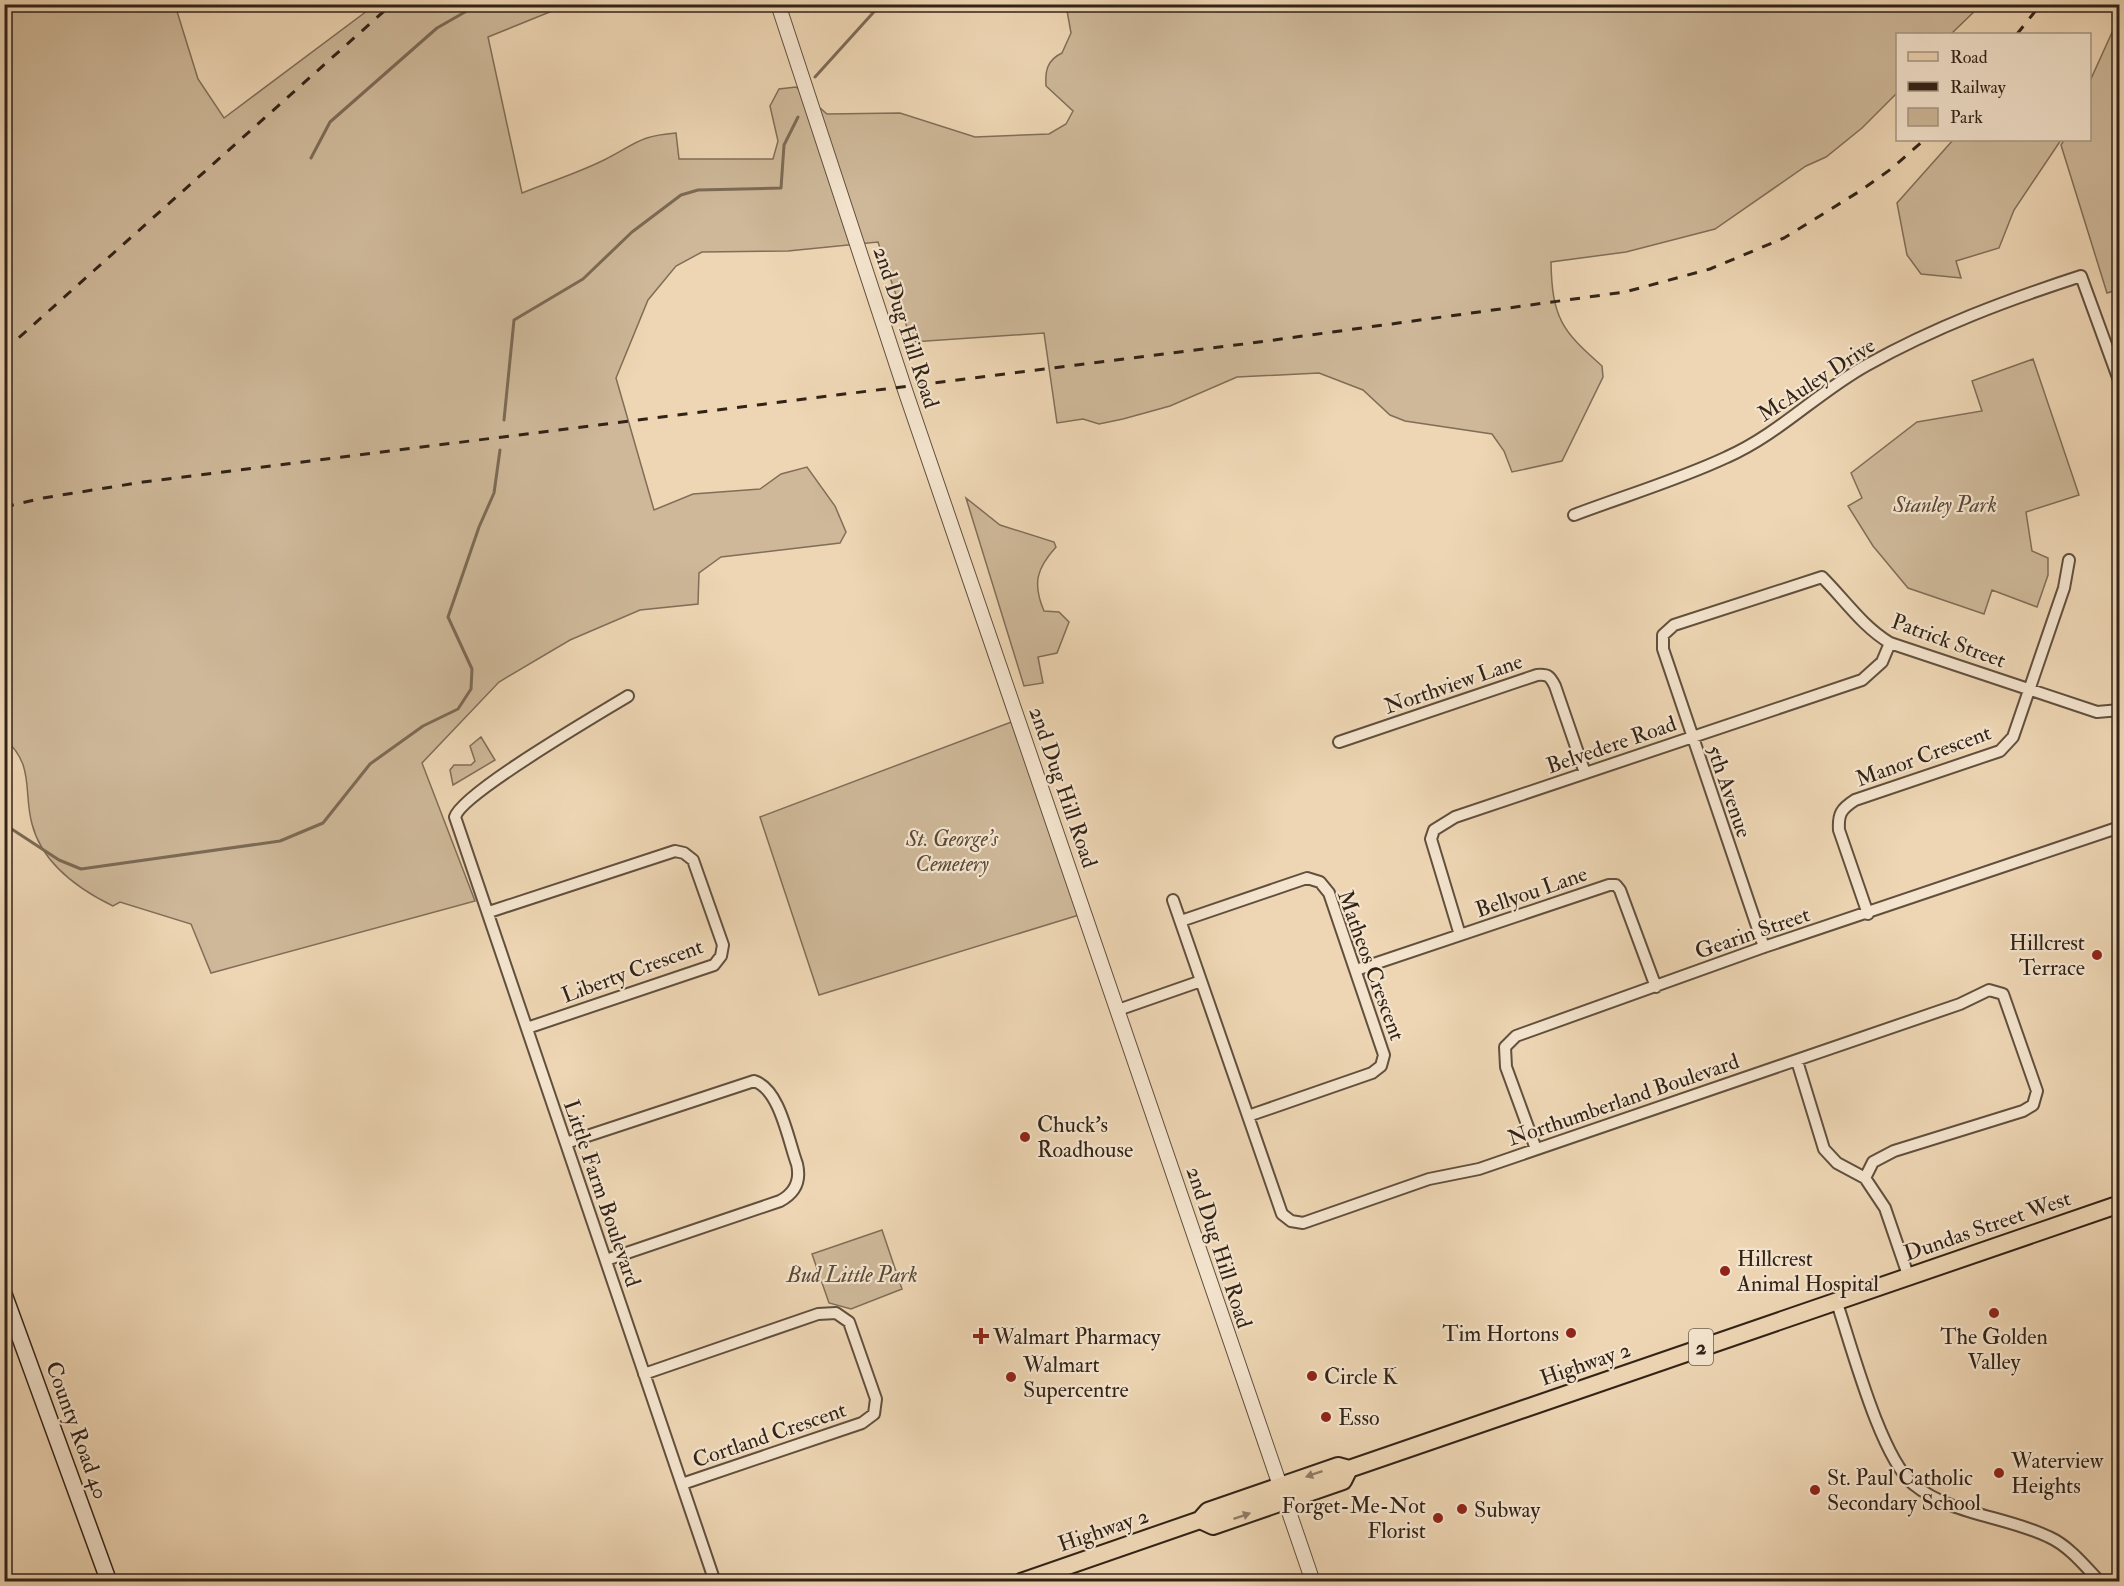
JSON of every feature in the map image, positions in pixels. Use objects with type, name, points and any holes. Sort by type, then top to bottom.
[{"type":"main road","name":"Dundas Street West","points":[[1836,1300],[2120,1204]]},
{"type":"main road","name":"County Road 40","points":[[4,1294],[109,1581]]},
{"type":"main road","name":"Highway 2","points":[[1021,1581],[1200,1520],[1213,1526],[1281,1494],[1343,1480],[1349,1469],[1836,1300]]},
{"type":"street","name":"2nd Dug Hill Road","points":[[778,4],[906,393],[1281,1494],[1313,1581]]},
{"type":"street","name":"McAuley Drive","points":[[1574,514],[1727,457],[1778,430],[1827,390],[1866,365],[1997,304],[2081,276],[2116,363]]},
{"type":"street","points":[[2116,363],[2120,383]]},
{"type":"street","name":"Manor Crescent","points":[[1868,914],[1839,830],[1838,816],[1843,807],[1855,800],[2000,751],[2013,737],[2064,588],[2068,560]]},
{"type":"street","name":"Patrick Street","points":[[1663,646],[1663,636],[1674,625],[1822,577],[1844,598],[1868,629],[1890,644],[2097,712],[2120,710]]},
{"type":"street","name":"Belvedere Road","points":[[1460,935],[1431,839],[1434,830],[1455,817],[1862,680],[1882,662],[1890,644]]},
{"type":"street","name":"5th Avenue","points":[[1663,646],[1691,736],[1764,947]]},
{"type":"street","name":"Northview Lane","points":[[1339,742],[1537,675],[1546,674],[1555,686],[1585,773]]},
{"type":"street","name":"Little Farm Boulevard","points":[[628,696],[527,758],[463,803],[455,817],[715,1581]]},
{"type":"street","name":"Gearin Street","points":[[1536,1149],[1506,1067],[1505,1047],[1509,1040],[1764,947],[1868,914],[2120,827]]},
{"type":"street","name":"Liberty Crescent","points":[[489,912],[675,851],[684,853],[693,860],[723,945],[721,956],[714,965],[528,1028]]},
{"type":"street","name":"Matheos Crescent","points":[[1181,921],[1307,878],[1320,882],[1329,892],[1356,970],[1384,1055],[1381,1066],[1372,1073],[1248,1116]]},
{"type":"street","name":"Bellyou Lane","points":[[1356,970],[1610,885],[1616,885],[1626,904],[1656,987]]},
{"type":"street","points":[[1118,1010],[1202,981],[1173,900]]},
{"type":"street","name":"Northumberland Boulevard","points":[[1202,981],[1282,1214],[1291,1221],[1303,1223],[1429,1179],[1479,1169],[1797,1061],[1960,1004],[1989,990],[2003,994],[2037,1091],[2032,1105],[2023,1111],[1894,1151],[1874,1162],[1865,1178]]},
{"type":"street","points":[[1797,1061],[1824,1149],[1837,1163],[1865,1178],[1885,1208],[1908,1275]]},
{"type":"street","points":[[566,1143],[754,1081],[762,1084],[773,1096],[797,1164],[799,1173],[794,1190],[780,1201],[606,1260]]},
{"type":"street","points":[[1836,1300],[1887,1448],[1911,1483],[1941,1501],[2050,1537],[2068,1550],[2100,1581]]},
{"type":"street","name":"Cortland Crescent","points":[[644,1374],[818,1314],[836,1313],[849,1322],[876,1399],[874,1414],[862,1423],[682,1484]]},
{"type":"green space","points":[[5,5],[175,5],[198,79],[224,118],[375,5],[567,5],[488,37],[522,193],[594,165],[638,142],[663,134],[676,133],[679,159],[773,159],[778,141],[770,106],[779,89],[796,87],[827,114],[900,113],[975,137],[1049,134],[1066,124],[1073,111],[1046,86],[1048,66],[1062,53],[1071,33],[1066,5],[1981,5],[1952,33],[1896,33],[1896,94],[1862,128],[1826,157],[1806,166],[1715,229],[1626,252],[1551,262],[1554,297],[1562,322],[1577,343],[1602,366],[1603,377],[1562,461],[1512,472],[1504,451],[1492,434],[1405,421],[1390,415],[1363,390],[1319,373],[1237,377],[1170,406],[1123,419],[1099,424],[1083,419],[1057,423],[1044,333],[912,342],[878,242],[788,251],[702,252],[676,266],[648,300],[616,378],[654,510],[693,494],[760,489],[781,474],[807,467],[835,506],[846,532],[840,543],[721,557],[699,573],[698,604],[640,610],[570,640],[499,682],[422,763],[475,901],[211,973],[191,924],[120,902],[113,906],[87,892],[53,863],[37,838],[32,824],[21,759],[5,739]]},
{"type":"green space","points":[[2119,17],[2120,289],[2107,293],[2061,145],[2063,141],[2091,141],[2091,79]]},
{"type":"green space","points":[[1952,141],[2060,141],[2014,210],[1999,248],[1956,261],[1961,278],[1921,274],[1907,255],[1897,203]]},
{"type":"green space","name":"Stanley Park","points":[[2033,359],[2079,495],[2026,512],[2032,551],[2048,558],[2048,575],[2037,607],[1992,590],[1984,614],[1908,588],[1873,546],[1848,506],[1862,498],[1851,473],[1917,422],[1982,411],[1972,381]]},
{"type":"green space","points":[[966,498],[1000,525],[1054,542],[1056,547],[1044,562],[1038,576],[1038,592],[1044,611],[1059,612],[1069,622],[1057,653],[1038,657],[1043,683],[1024,686]]},
{"type":"green space","name":"St. George's Cemetery","points":[[1014,721],[1079,915],[819,995],[760,817]]},
{"type":"green space","points":[[481,737],[495,760],[453,785],[450,770],[454,765],[471,765],[475,761],[470,746]]},
{"type":"green space","name":"Bud Little Park","points":[[882,1230],[902,1289],[851,1309],[829,1303],[812,1254]]},
{"type":"waterway","points":[[311,158],[330,122],[437,28],[479,4]]},
{"type":"waterway","points":[[815,77],[881,4]]},
{"type":"waterway","points":[[504,420],[514,320],[583,279],[632,232],[681,195],[698,190],[781,188],[784,145],[798,117]]},
{"type":"waterway","points":[[4,824],[59,860],[81,869],[280,841],[323,823],[370,764],[423,726],[458,709],[471,689],[472,669],[448,617],[479,527],[494,493],[500,450]]},
{"type":"railway","points":[[4,351],[392,4]]},
{"type":"railway","points":[[2018,33],[2041,4]]},
{"type":"railway","points":[[4,507],[43,498],[143,482],[1252,343],[1625,292],[1710,269],[1784,238],[1860,191],[1891,169],[1923,141]]},
{"type":"place","name":"Hillcrest Terrace","points":[[2097,955]]},
{"type":"place","name":"Chuck's Roadhouse","points":[[1025,1137]]},
{"type":"place","name":"Hillcrest Animal Hospital","points":[[1725,1271]]},
{"type":"place","name":"The Golden Valley","points":[[1994,1313]]},
{"type":"place","name":"Tim Hortons","points":[[1571,1333]]},
{"type":"place","name":"Walmart Pharmacy","points":[[981,1336]]},
{"type":"place","name":"Circle K","points":[[1312,1376]]},
{"type":"place","name":"Walmart Supercentre","points":[[1011,1377]]},
{"type":"place","name":"Esso","points":[[1326,1417]]},
{"type":"place","name":"Waterview Heights","points":[[1999,1473]]},
{"type":"place","name":"St. Paul Catholic Secondary School","points":[[1815,1490]]},
{"type":"place","name":"Subway","points":[[1462,1509]]},
{"type":"place","name":"Forget-Me-Not Florist","points":[[1438,1518]]}]
